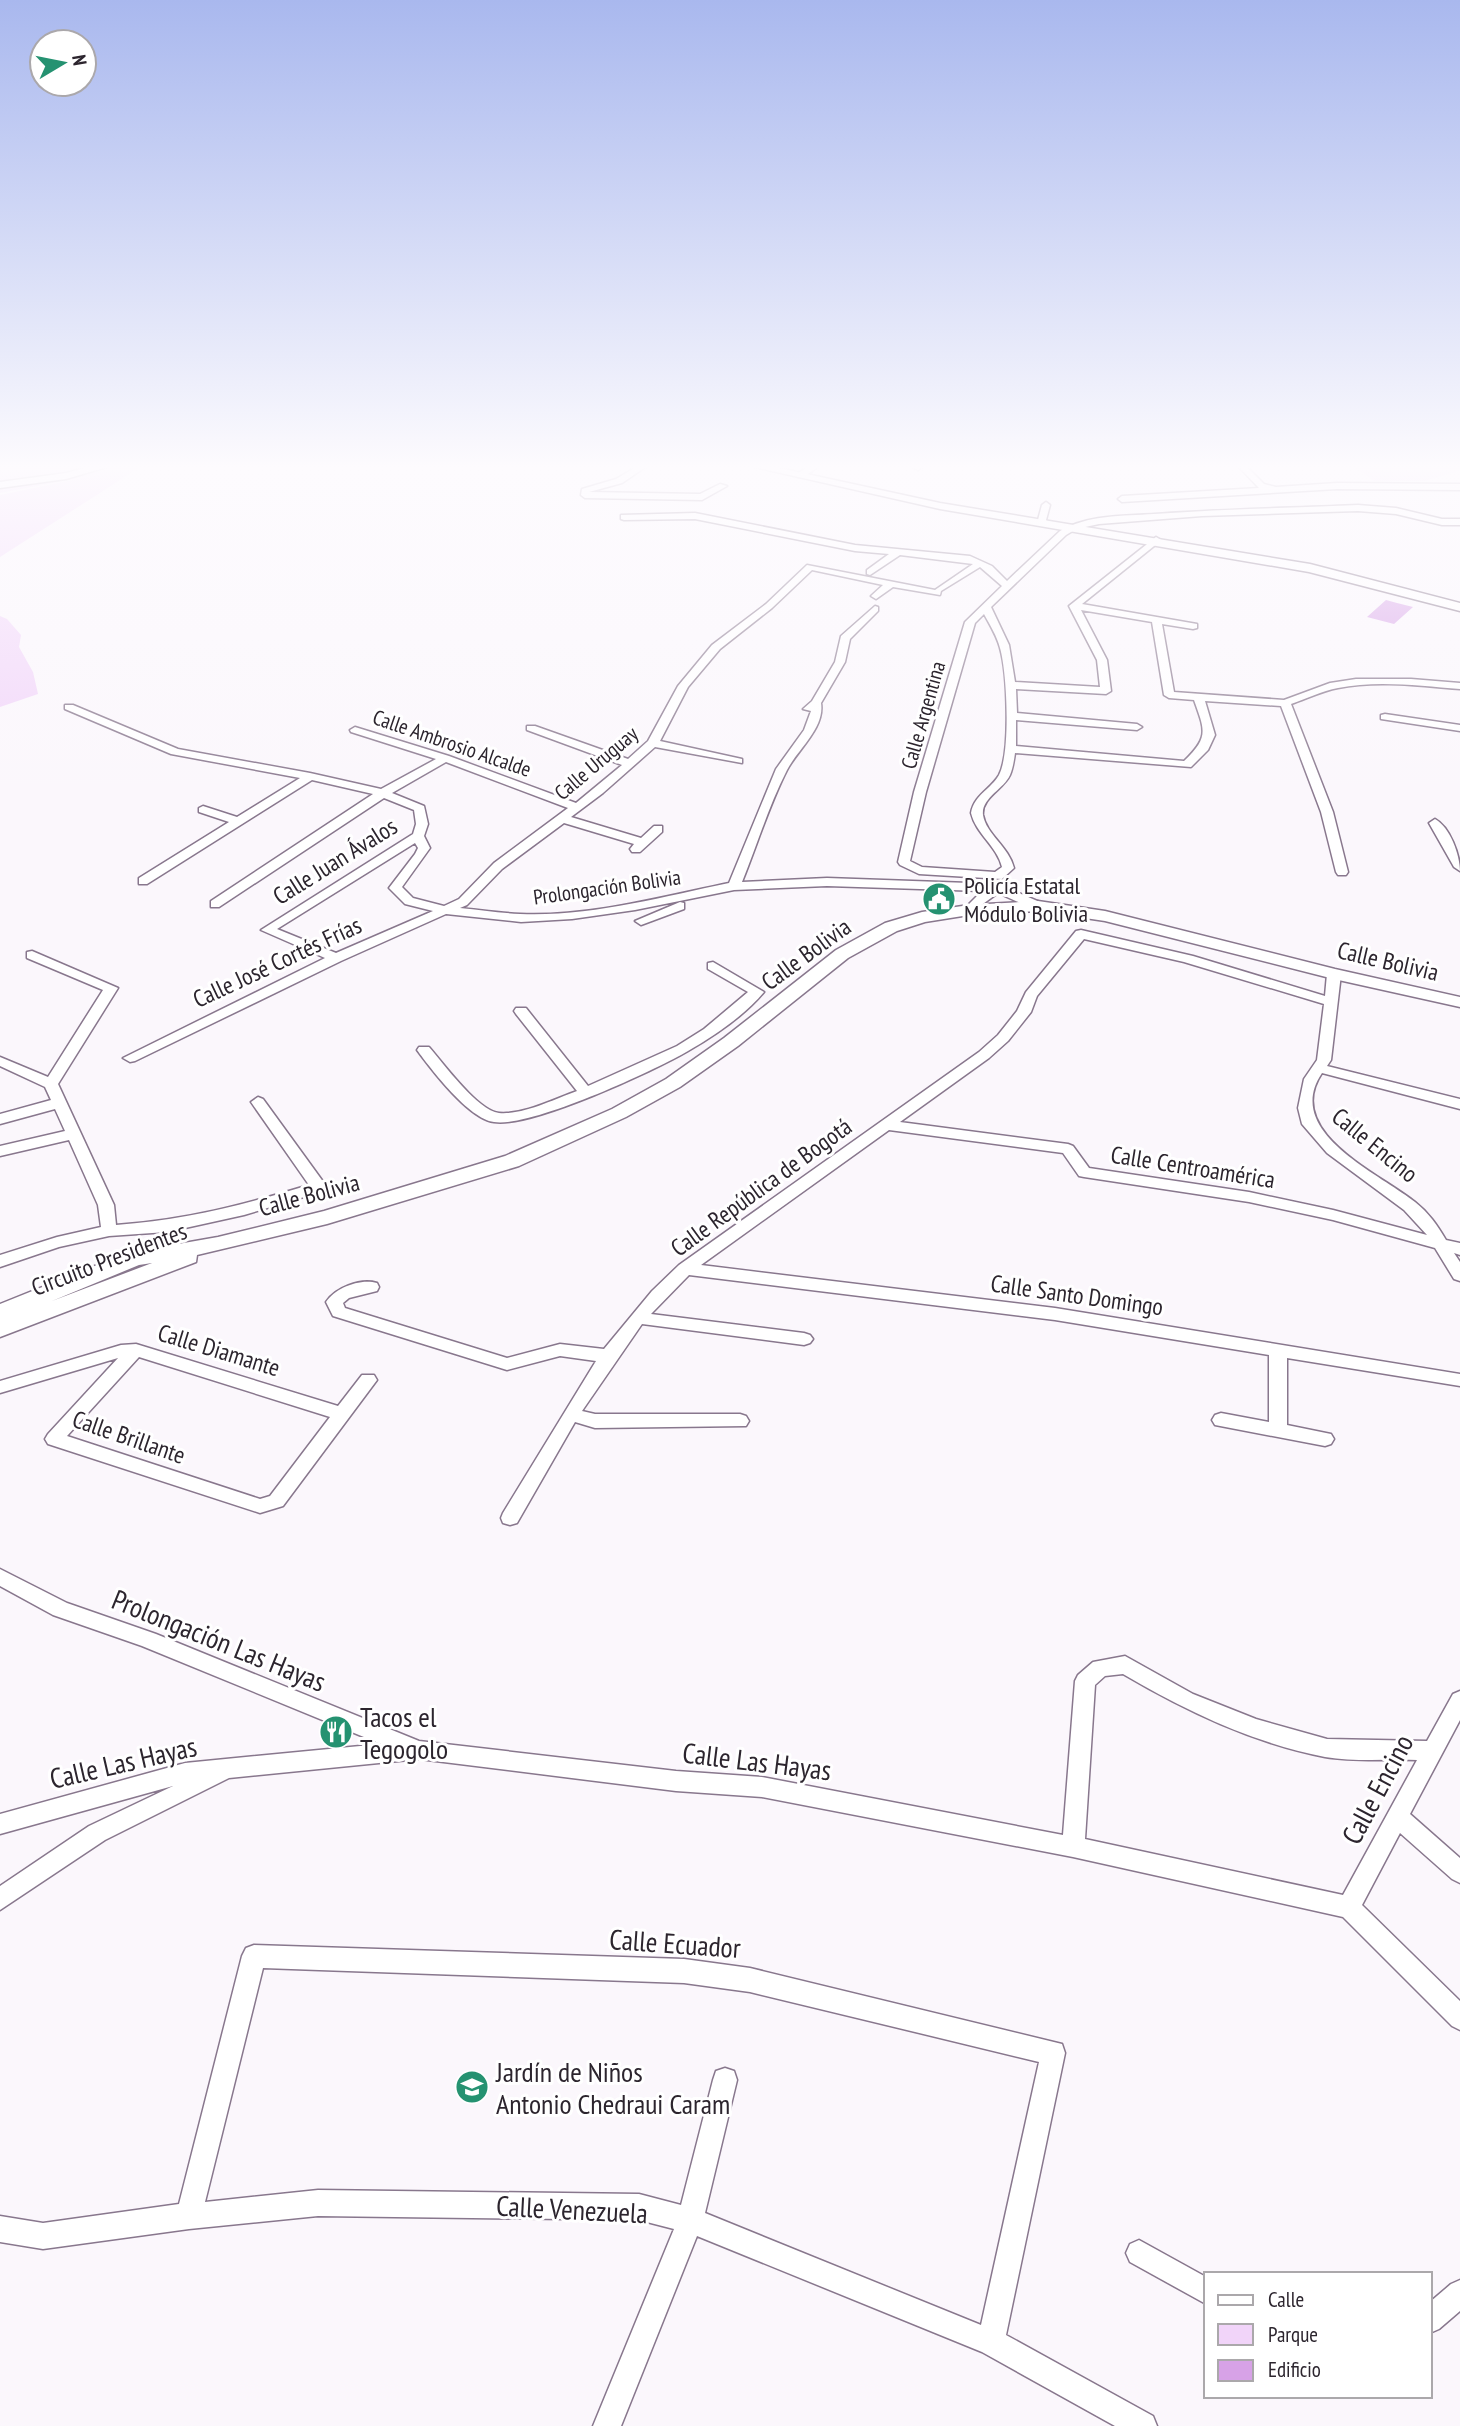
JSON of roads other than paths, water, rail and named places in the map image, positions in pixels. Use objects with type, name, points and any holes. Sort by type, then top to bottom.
[{"type":"main road","points":[[1353,579],[1460,607]]},
{"type":"main road","name":"Calle Bolivia","points":[[219,1244],[327,1217],[512,1161],[619,1113],[673,1083],[732,1042],[842,954],[891,927],[922,917],[969,910],[1038,906],[1105,916],[1334,974],[1460,1002]]},
{"type":"main road","name":"Circuito Presidentes","points":[[0,1313],[135,1258],[219,1244]]},
{"type":"main road","name":"Circuito Presidentes","points":[[0,1329],[140,1277],[219,1244]]},
{"type":"street","name":"Calle Uruguay","points":[[445,910],[463,902],[498,866],[576,807],[653,743],[683,686],[716,647],[797,579]]},
{"type":"street","name":"Calle Uruguay","points":[[867,579],[890,584]]},
{"type":"street","points":[[876,596],[890,584],[938,591],[956,579]]},
{"type":"street","points":[[999,579],[1006,585]]},
{"type":"street","name":"Calle Argentina","points":[[998,882],[919,870],[904,862],[970,622],[1013,579]]},
{"type":"street","points":[[1074,606],[1109,579]]},
{"type":"street","points":[[1074,606],[1193,626]]},
{"type":"street","points":[[1009,685],[1106,691],[1102,660],[1074,606]]},
{"type":"street","points":[[969,910],[998,882],[1008,868],[1007,859],[980,822],[977,813],[979,804],[1007,771],[1011,749],[1007,653],[986,607]]},
{"type":"street","points":[[734,886],[782,769],[809,730],[817,710],[816,703],[840,662],[845,638],[875,609]]},
{"type":"street","points":[[1157,621],[1169,695],[1285,703],[1334,685],[1356,682],[1412,682],[1460,686]]},
{"type":"street","points":[[1011,749],[1187,765],[1208,744],[1210,734],[1199,698]]},
{"type":"street","points":[[1285,703],[1327,813],[1342,872]]},
{"type":"street","name":"Prolongación Bolivia","points":[[69,706],[175,751],[310,776],[383,793],[420,808],[422,824],[418,836],[424,848],[419,859],[400,874],[394,888],[409,901],[445,910],[521,918],[552,917],[635,906],[734,886],[827,882],[998,882]]},
{"type":"street","points":[[1010,716],[1137,727]]},
{"type":"street","points":[[1385,717],[1460,728]]},
{"type":"street","points":[[531,728],[630,764]]},
{"type":"street","name":"Calle Ambrosio Alcalde","points":[[355,730],[446,758],[576,807]]},
{"type":"street","points":[[653,743],[738,761]]},
{"type":"street","points":[[215,904],[383,793],[446,758]]},
{"type":"street","points":[[143,881],[310,776]]},
{"type":"street","points":[[203,810],[238,821]]},
{"type":"street","points":[[560,818],[640,846],[658,829]]},
{"type":"street","points":[[1436,823],[1460,867]]},
{"type":"street","name":"Calle Juan Ávalos","points":[[336,958],[267,930],[418,836]]},
{"type":"street","points":[[998,882],[1038,906]]},
{"type":"street","points":[[641,921],[704,896],[713,889]]},
{"type":"street","name":"Calle José Cortés Frías","points":[[130,1058],[336,958],[445,910]]},
{"type":"street","name":"Calle República de Bogotá","points":[[510,1518],[609,1356],[660,1291],[685,1269],[984,1055],[1003,1038],[1024,1012],[1031,995],[1081,934],[1188,959],[1330,1002]]},
{"type":"street","points":[[32,956],[111,988],[51,1084]]},
{"type":"street","points":[[424,1050],[474,1106],[495,1118],[525,1114],[586,1093],[681,1049],[709,1032],[757,992],[713,966]]},
{"type":"street","name":"Calle Encino","points":[[1334,974],[1324,1060],[1311,1079],[1304,1108],[1309,1124],[1332,1150],[1410,1206],[1426,1221],[1460,1275]]},
{"type":"street","points":[[521,1011],[586,1093]]},
{"type":"street","points":[[709,1032],[732,1042]]},
{"type":"street","points":[[0,1061],[51,1084],[106,1205],[109,1231]]},
{"type":"street","points":[[1319,1068],[1460,1104]]},
{"type":"street","points":[[0,1261],[57,1242],[109,1231],[167,1227],[244,1210],[319,1187],[258,1102]]},
{"type":"street","points":[[0,1119],[60,1103]]},
{"type":"street","name":"Calle Centroamérica","points":[[885,1125],[1068,1149],[1084,1172],[1249,1197],[1333,1215],[1460,1249]]},
{"type":"street","points":[[0,1151],[74,1134]]},
{"type":"street","name":"Calle Santo Domingo","points":[[685,1269],[1055,1314],[1460,1380]]},
{"type":"street","points":[[371,1287],[344,1293],[334,1302],[339,1312],[508,1364],[561,1350],[609,1356]]},
{"type":"street","points":[[638,1318],[804,1339]]},
{"type":"street","name":"Calle Diamante","points":[[0,1387],[121,1351],[136,1350],[341,1414]]},
{"type":"street","name":"Calle Brillante","points":[[136,1350],[54,1439],[260,1506],[276,1501],[341,1414]]},
{"type":"street","points":[[1278,1351],[1278,1431]]},
{"type":"street","points":[[341,1414],[368,1380]]},
{"type":"street","points":[[573,1415],[595,1421],[740,1421]]},
{"type":"street","points":[[1221,1420],[1325,1439]]},
{"type":"street","name":"Prolongación Las Hayas","points":[[0,1577],[60,1609],[149,1640],[419,1751]]},
{"type":"street","points":[[1073,1847],[1085,1681],[1100,1668],[1125,1665],[1186,1700],[1254,1728],[1327,1748],[1431,1751]]},
{"type":"street","name":"Calle Encino","points":[[1349,1907],[1460,1700]]},
{"type":"street","name":"Calle Las Hayas","points":[[0,1824],[185,1773],[419,1751],[676,1781],[762,1787],[1073,1847],[1349,1907]]},
{"type":"street","points":[[0,1899],[97,1833],[229,1770]]},
{"type":"street","points":[[1397,1816],[1460,1872]]},
{"type":"street","points":[[1349,1907],[1460,2018]]},
{"type":"street","name":"Calle Ecuador","points":[[189,2216],[254,1956],[684,1971],[750,1980],[1053,2053],[991,2342]]},
{"type":"street","points":[[607,2426],[690,2220],[725,2080]]},
{"type":"street","name":"Calle Venezuela","points":[[0,2229],[43,2236],[189,2216],[318,2203],[639,2207],[690,2220],[991,2342],[1143,2426]]},
{"type":"street","points":[[1139,2253],[1204,2290]]},
{"type":"street","points":[[1432,2318],[1460,2293]]},
{"type":"place","name":"Policía Estatal Módulo Bolivia","points":[[939,899]]},
{"type":"place","name":"Tacos el Tegogolo","points":[[336,1732]]},
{"type":"place","name":"Jardín de Niños Antonio Chedraui Caram","points":[[472,2087]]}]
